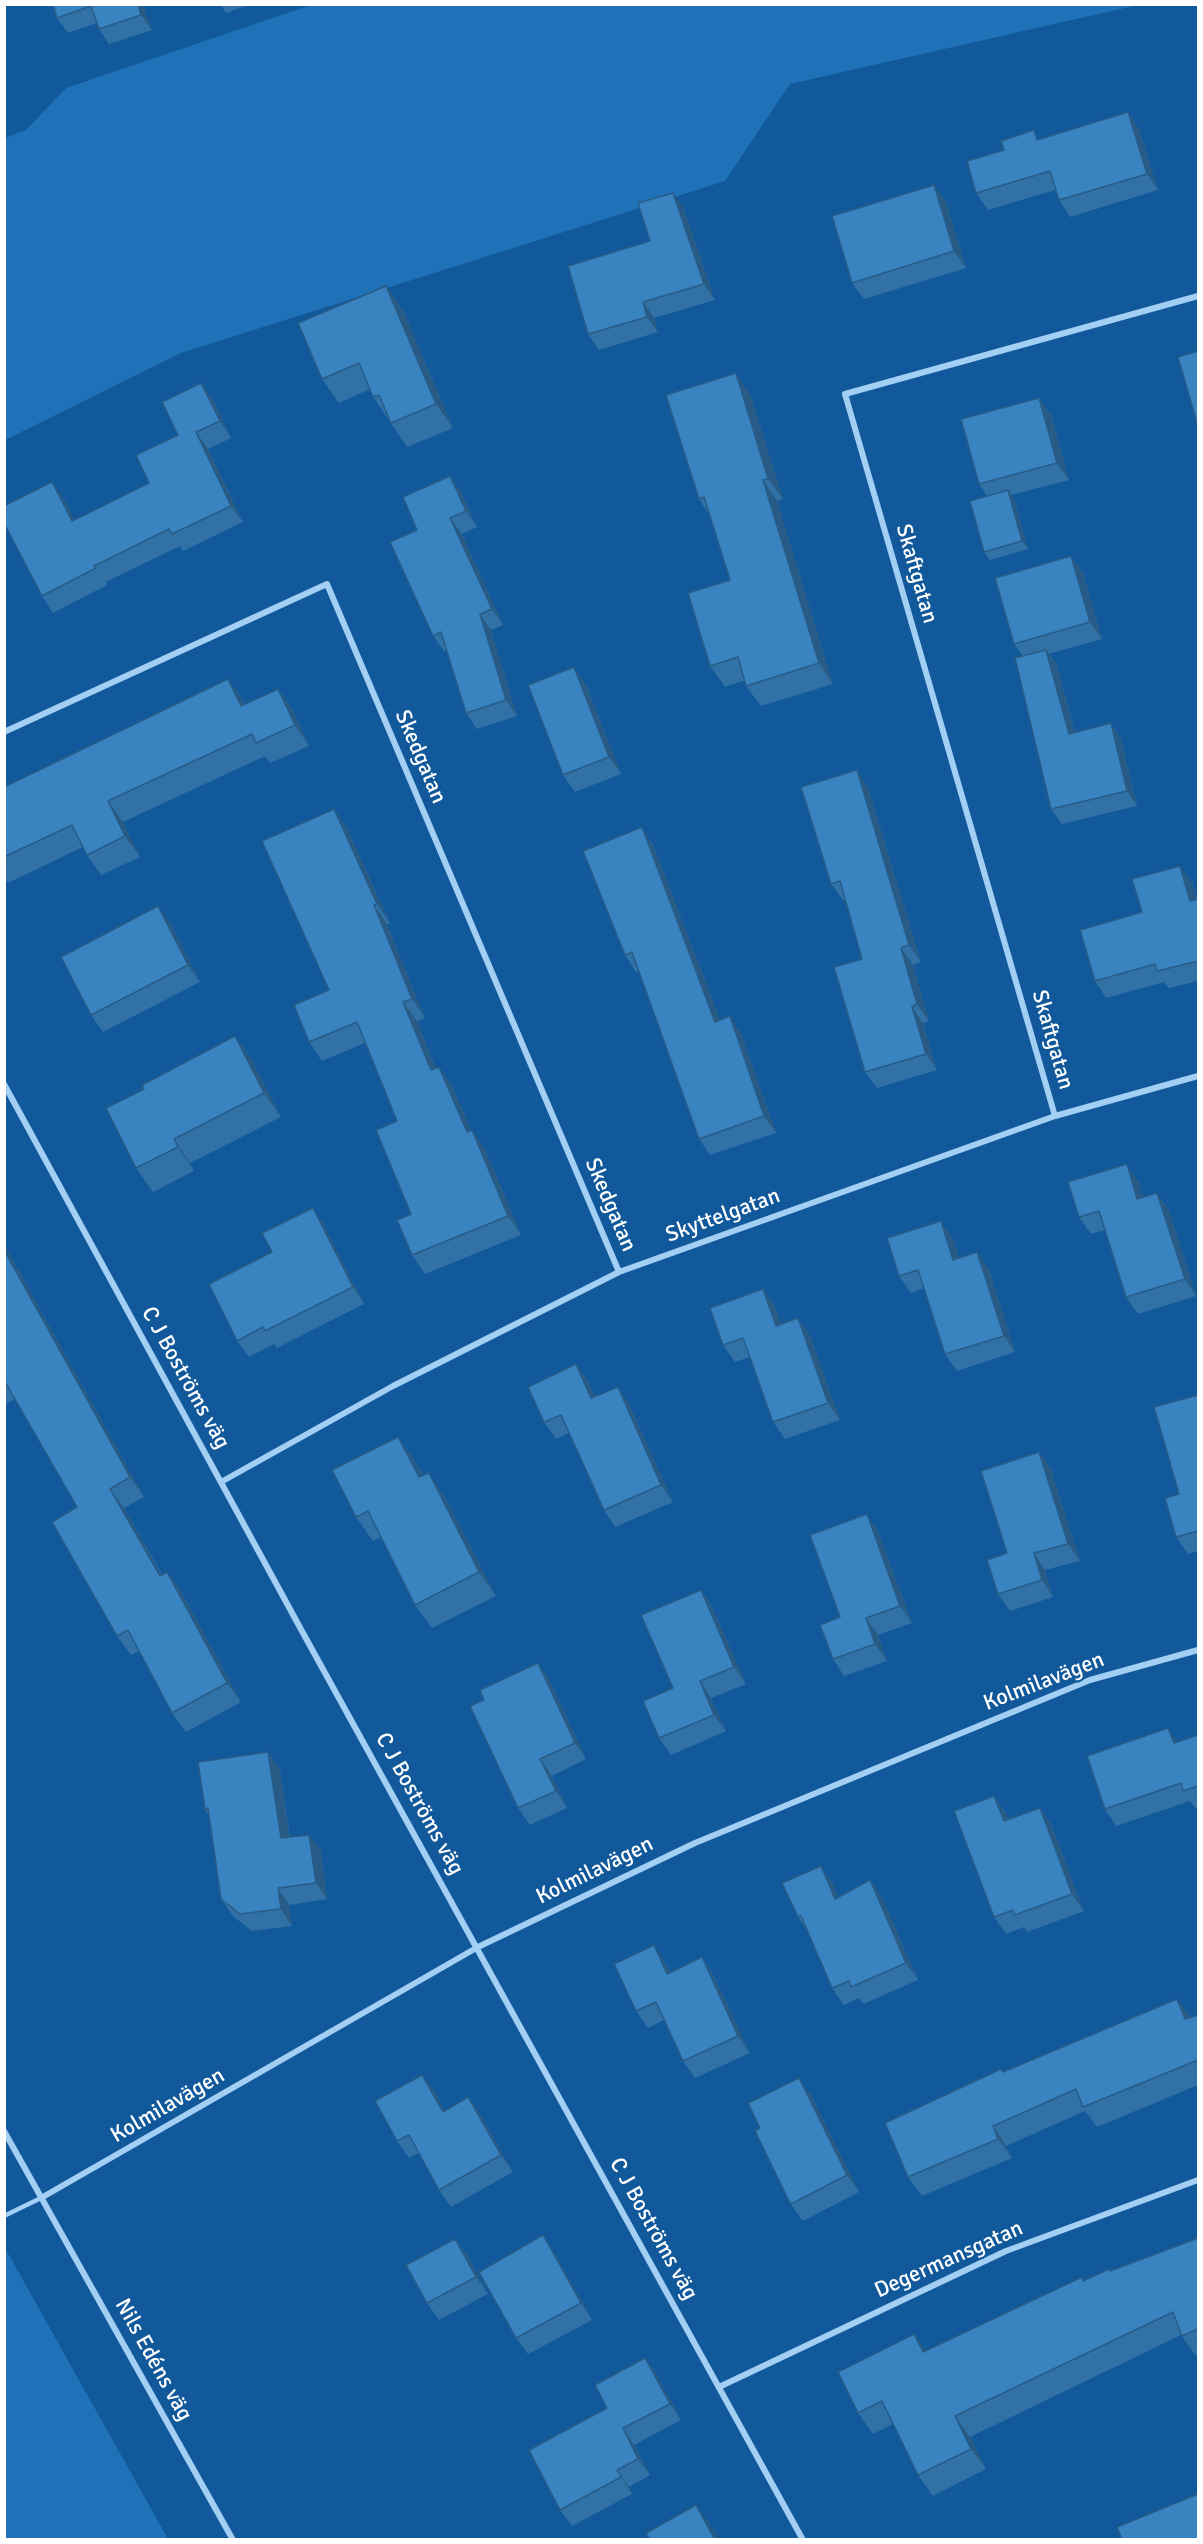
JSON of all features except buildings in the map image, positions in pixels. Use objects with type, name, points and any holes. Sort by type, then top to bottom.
[{"type":"street","name":"Skaftgatan","points":[[1055,1116],[845,394],[1198,296]]},
{"type":"street","name":"Skedgatan","points":[[4,732],[327,584],[619,1272]]},
{"type":"street","name":"Skyttelgatan","points":[[221,1482],[393,1386],[619,1272],[1055,1116],[1198,1076]]},
{"type":"street","name":"C J Boströms väg","points":[[4,1084],[803,2540]]},
{"type":"street","name":"Kolmilavägen","points":[[41,2198],[478,1947],[695,1843],[1090,1680],[1198,1650]]},
{"type":"street","name":"Nils Edéns väg","points":[[4,2131],[233,2540]]},
{"type":"street","name":"Degermansgatan","points":[[719,2387],[1006,2251],[1198,2180]]},
{"type":"lane","points":[[4,2216],[41,2198]]},
{"type":"shaded area","points":[[311,5],[1138,5],[790,84],[725,181],[181,353],[5,440],[5,138],[26,130],[66,88]]},
{"type":"shaded area","points":[[5,2248],[168,2539],[5,2539]]}]
